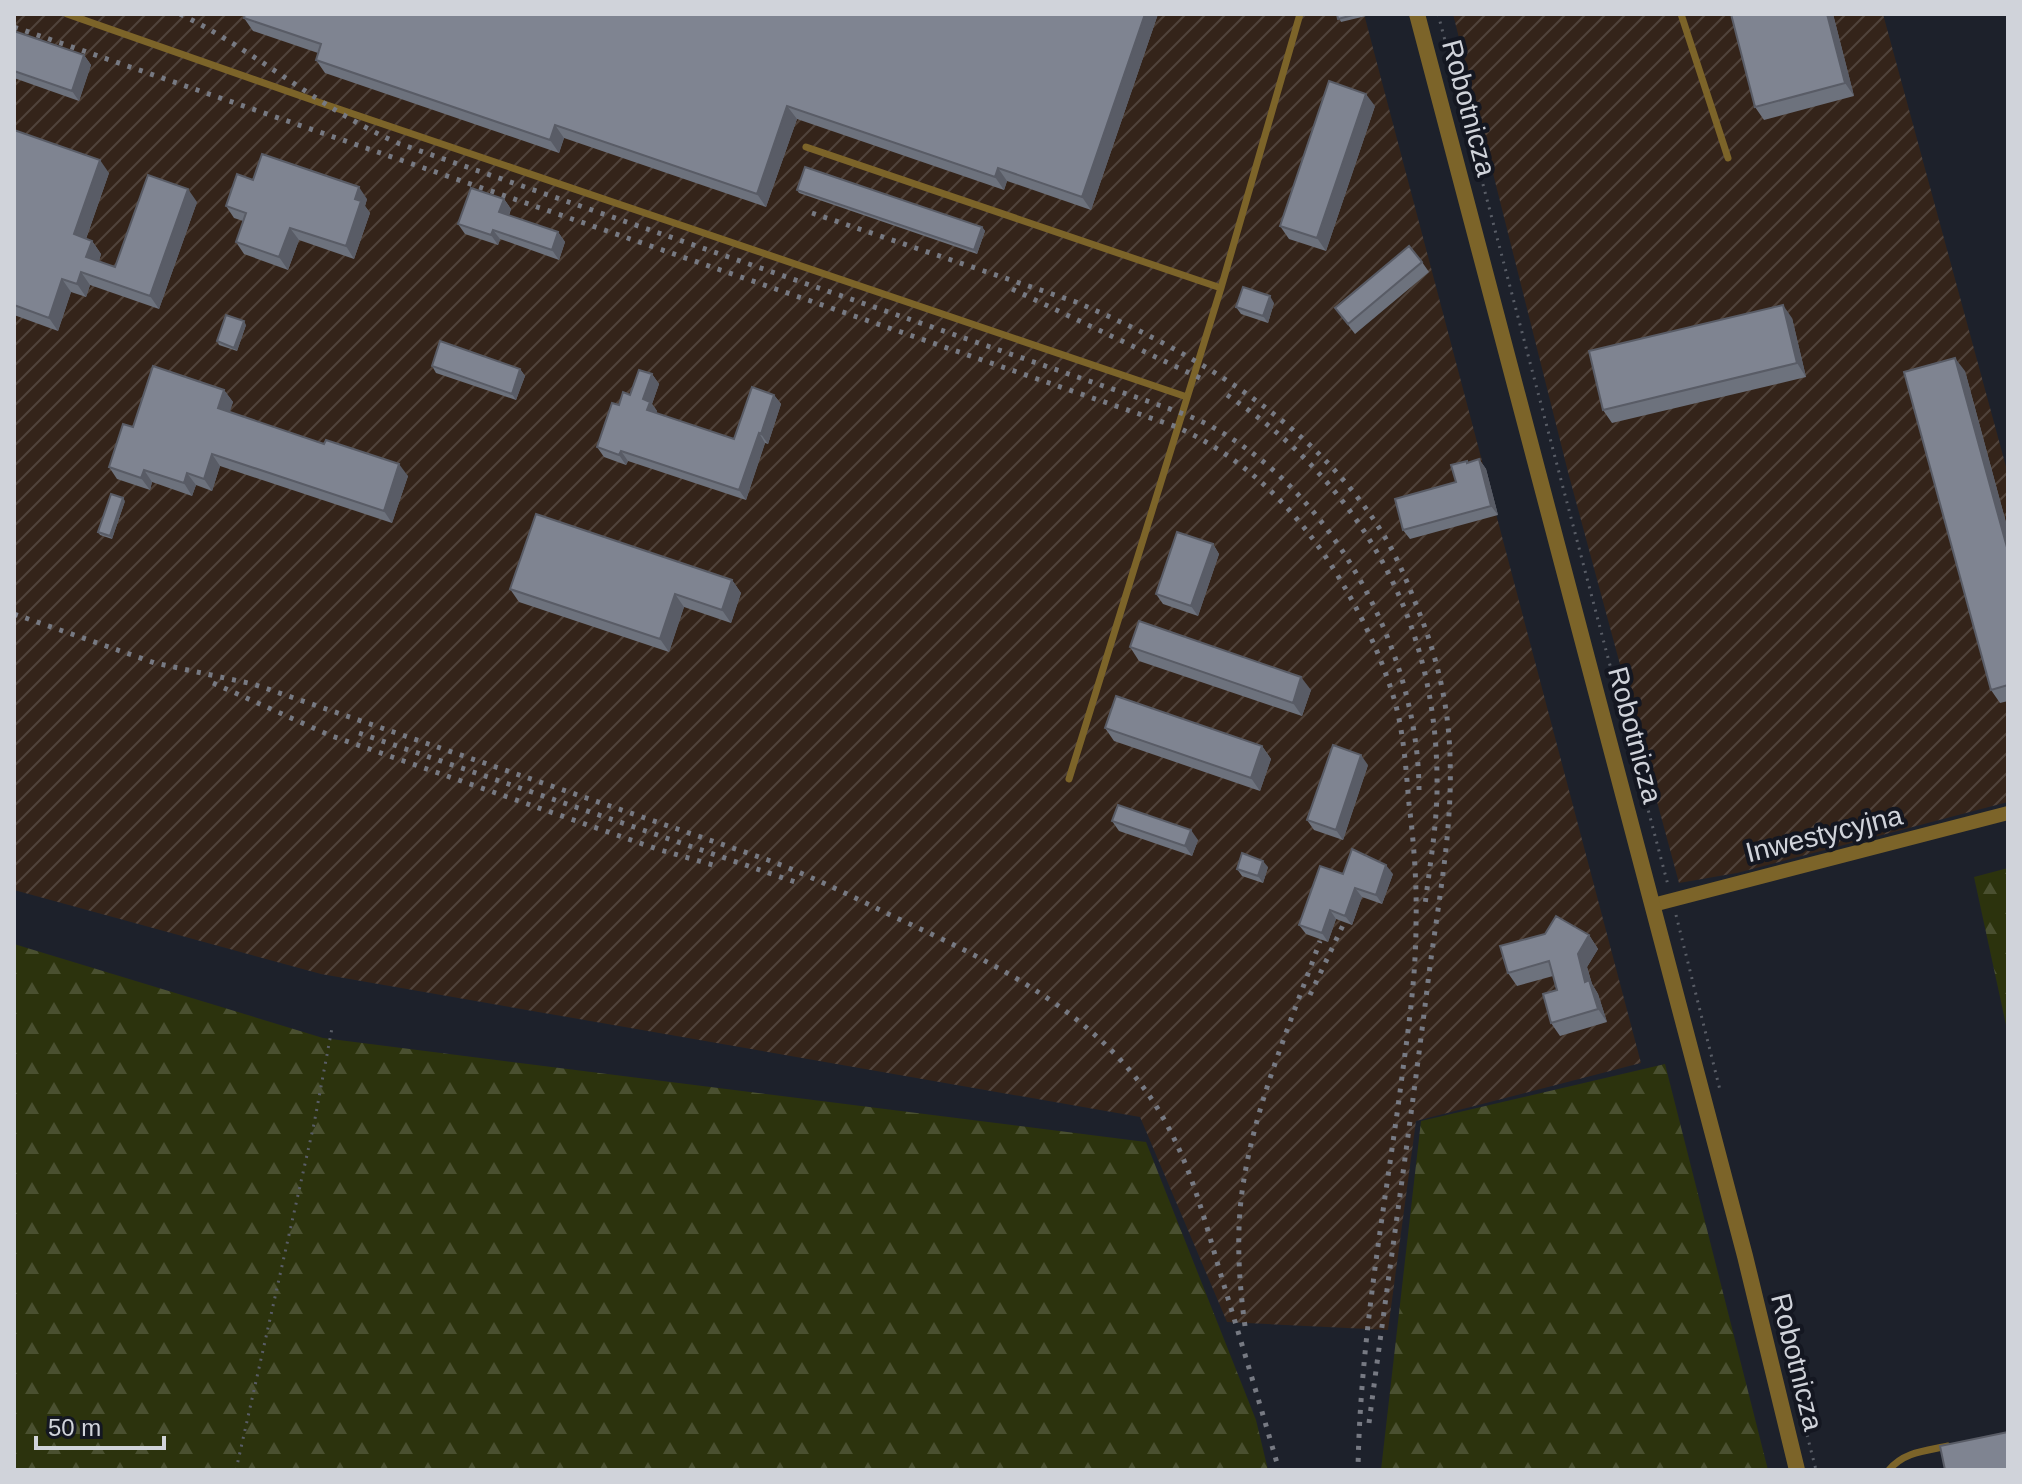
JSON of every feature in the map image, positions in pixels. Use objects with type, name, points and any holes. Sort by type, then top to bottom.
[{"type":"street","name":"Robotnicza","points":[[1417,14],[1745,1256],[1797,1470]]},
{"type":"street","name":"Inwestycyjna","points":[[1653,905],[2008,813]]},
{"type":"lane","points":[[67,14],[336,109],[1187,397]]},
{"type":"lane","points":[[1069,779],[1221,288],[1300,14]]},
{"type":"lane","points":[[1681,14],[1728,158]]},
{"type":"lane","points":[[806,147],[1221,288]]},
{"type":"lane","points":[[1889,1470],[1897,1460],[1909,1454],[1962,1443]]},
{"type":"path","points":[[1438,14],[1722,1098]]},
{"type":"path","points":[[236,1470],[314,1124],[332,1028]]},
{"type":"path","points":[[1807,1434],[1816,1470]]},
{"type":"shaded area","points":[[14,14],[1364,14],[1641,1063],[1416,1121],[1388,1330],[1227,1322],[1140,1117],[321,974],[14,890]]},
{"type":"shaded area","points":[[1453,14],[1883,14],[2008,474],[2008,802],[1737,873],[1679,883],[1568,472]]},
{"type":"green space","points":[[2008,868],[2008,1034],[1974,877]]},
{"type":"green space","points":[[14,944],[323,1038],[1146,1142],[1256,1420],[1268,1470],[14,1470]]},
{"type":"green space","points":[[1665,1064],[1768,1470],[1381,1470],[1421,1121]]},
{"type":"building","points":[[245,14],[1145,14],[1082,197],[998,168],[995,177],[787,106],[757,194],[555,125],[550,140],[316,60],[321,44],[244,18]]},
{"type":"building","points":[[1337,14],[1357,14],[1338,19]]},
{"type":"building","points":[[1731,14],[1827,14],[1845,83],[1755,107]]},
{"type":"building","points":[[14,31],[84,55],[72,91],[14,71]]},
{"type":"building","points":[[1329,81],[1366,94],[1317,238],[1280,226]]},
{"type":"building","points":[[14,130],[100,160],[74,234],[92,241],[86,257],[115,267],[148,175],[188,189],[150,296],[81,272],[77,284],[62,279],[49,318],[14,305]]},
{"type":"building","points":[[262,154],[359,187],[355,199],[361,201],[346,246],[290,228],[279,257],[236,242],[246,213],[226,206],[237,174],[253,180]]},
{"type":"building","points":[[805,167],[982,227],[974,250],[797,190]]},
{"type":"building","points":[[471,188],[504,199],[499,212],[558,232],[552,250],[493,230],[491,235],[458,224]]},
{"type":"building","points":[[1409,246],[1422,262],[1348,324],[1335,308]]},
{"type":"building","points":[[1243,287],[1270,296],[1263,316],[1236,307]]},
{"type":"building","points":[[1783,305],[1797,363],[1603,410],[1589,351]]},
{"type":"building","points":[[226,315],[244,321],[234,348],[217,341]]},
{"type":"building","points":[[440,341],[520,369],[512,394],[432,366]]},
{"type":"building","points":[[1955,358],[2008,551],[2008,685],[1991,690],[1904,372]]},
{"type":"building","points":[[153,366],[224,390],[218,408],[324,444],[326,440],[399,464],[384,511],[212,454],[204,479],[187,473],[184,483],[144,470],[141,478],[109,467],[123,424],[133,427]]},
{"type":"building","points":[[639,370],[652,374],[643,399],[650,402],[647,410],[734,439],[752,387],[774,395],[739,490],[621,451],[619,455],[597,447],[612,403],[619,405],[623,392],[630,395]]},
{"type":"building","points":[[1479,459],[1491,506],[1403,530],[1395,499],[1456,482],[1451,465]]},
{"type":"building","points":[[111,494],[123,498],[110,536],[98,532]]},
{"type":"building","points":[[536,514],[732,580],[722,610],[675,594],[660,639],[510,589]]},
{"type":"building","points":[[1177,532],[1213,544],[1191,606],[1156,594]]},
{"type":"building","points":[[1139,621],[1301,677],[1293,703],[1130,647]]},
{"type":"building","points":[[1116,696],[1262,746],[1251,778],[1105,728]]},
{"type":"building","points":[[1333,745],[1361,755],[1336,830],[1307,820]]},
{"type":"building","points":[[1118,805],[1191,830],[1185,846],[1112,821]]},
{"type":"building","points":[[1352,849],[1386,865],[1376,895],[1355,888],[1345,916],[1330,910],[1322,933],[1299,925],[1320,866],[1343,874]]},
{"type":"building","points":[[1242,853],[1263,861],[1258,876],[1237,869]]},
{"type":"building","points":[[1556,916],[1589,935],[1578,954],[1585,982],[1589,980],[1598,1009],[1551,1023],[1543,994],[1557,990],[1549,961],[1508,973],[1500,946],[1545,934]]},
{"type":"building","points":[[2008,1432],[2008,1470],[1945,1470],[1940,1446]]},
{"type":"railway","points":[[180,14],[236,45],[342,114],[400,144],[1162,406],[1221,432],[1263,462],[1302,499],[1336,541],[1365,588],[1388,638],[1405,690],[1416,743],[1419,794]]},
{"type":"railway","points":[[14,27],[1177,427],[1248,471],[1288,509],[1338,576],[1384,669],[1401,727],[1414,849],[1416,945],[1413,988],[1368,1328],[1358,1470]]},
{"type":"railway","points":[[812,213],[1076,302],[1207,368],[1287,425],[1323,458],[1355,494],[1383,534],[1399,564],[1427,634],[1442,686],[1449,739],[1449,815],[1369,1423]]},
{"type":"railway","points":[[1012,289],[1200,378]]},
{"type":"railway","points":[[1227,395],[1274,430],[1315,469],[1351,513],[1381,560],[1405,610],[1422,663],[1433,719],[1437,794],[1425,905]]},
{"type":"railway","points":[[14,614],[155,663],[253,684],[768,860],[939,938],[1051,1000],[1116,1055],[1143,1087],[1175,1141],[1191,1177],[1279,1470]]},
{"type":"railway","points":[[213,683],[329,735],[657,849],[720,867]]},
{"type":"railway","points":[[359,733],[798,883]]},
{"type":"railway","points":[[1310,995],[1344,923]]},
{"type":"railway","points":[[1245,1326],[1239,1243],[1240,1209],[1248,1160],[1264,1096],[1320,941]]}]
